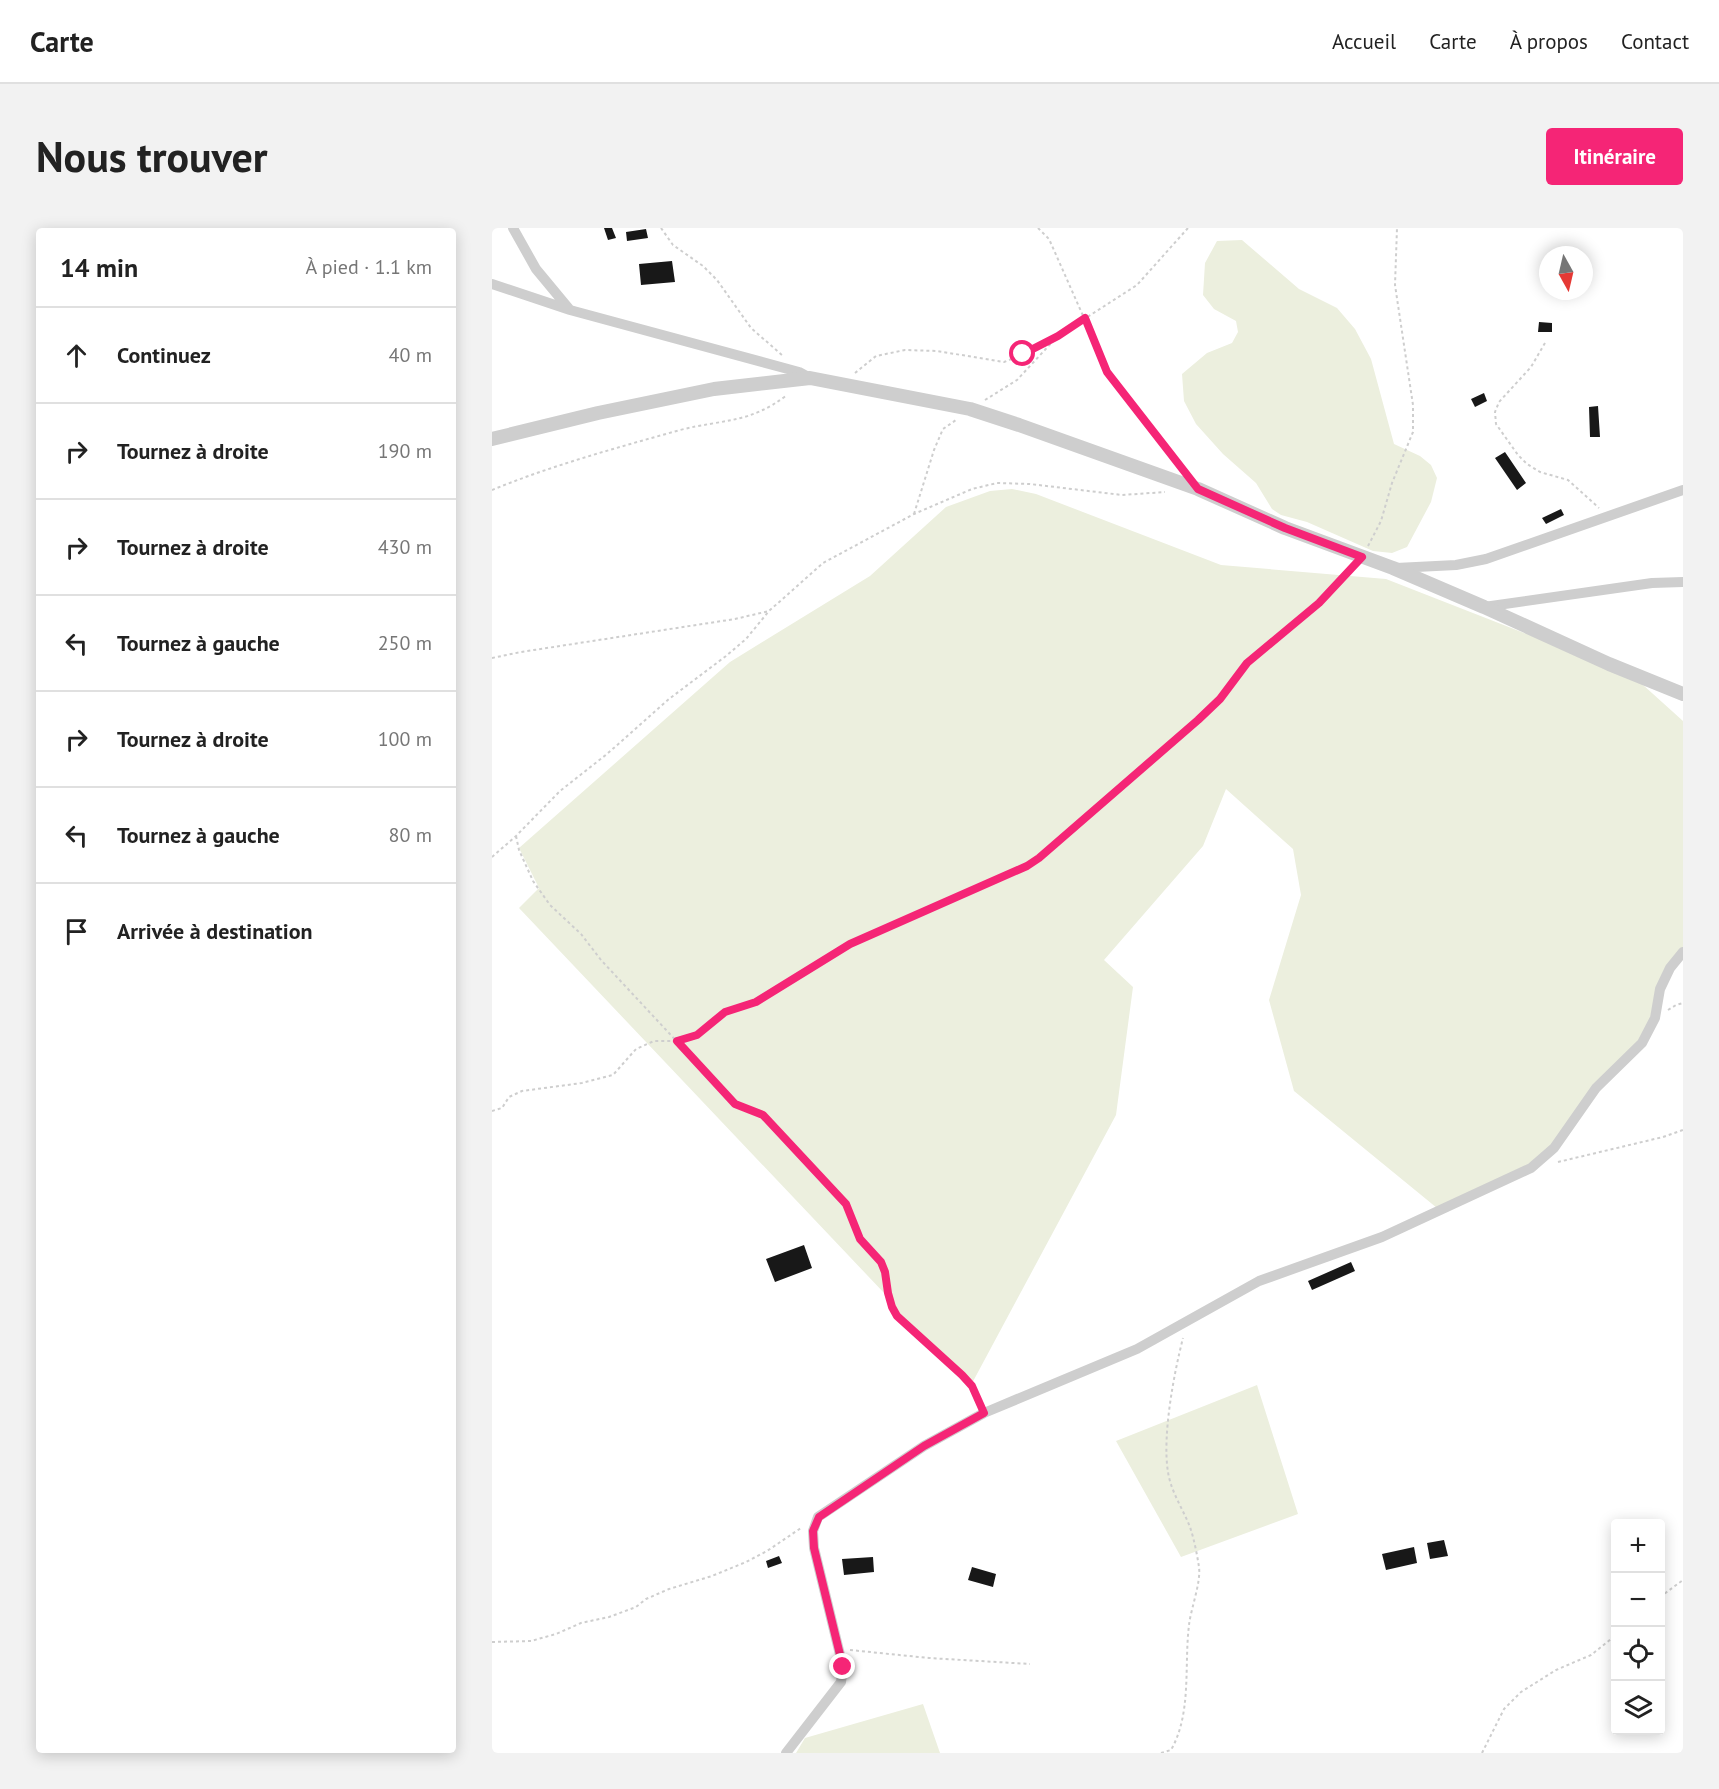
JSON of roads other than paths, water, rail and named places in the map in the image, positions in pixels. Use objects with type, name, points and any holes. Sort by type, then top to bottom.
[{"type":"street","points":[[513,228],[536,269],[570,310]]},
{"type":"street","points":[[492,284],[570,310],[841,385],[970,410],[1019,425],[1198,489],[1285,528],[1393,568],[1609,664],[1683,694]]},
{"type":"street","points":[[492,439],[598,412],[714,389],[805,375]]},
{"type":"street","points":[[1393,568],[1456,565],[1486,559],[1683,490]]},
{"type":"street","points":[[1484,607],[1541,597],[1653,583],[1683,582]]},
{"type":"street","points":[[786,1753],[841,1682],[843,1667],[814,1548],[813,1531],[819,1517],[924,1446],[984,1413],[1137,1349],[1259,1281],[1382,1237],[1531,1168],[1554,1148],[1596,1088],[1642,1043],[1655,1018],[1660,989],[1670,968],[1683,952]]}]
